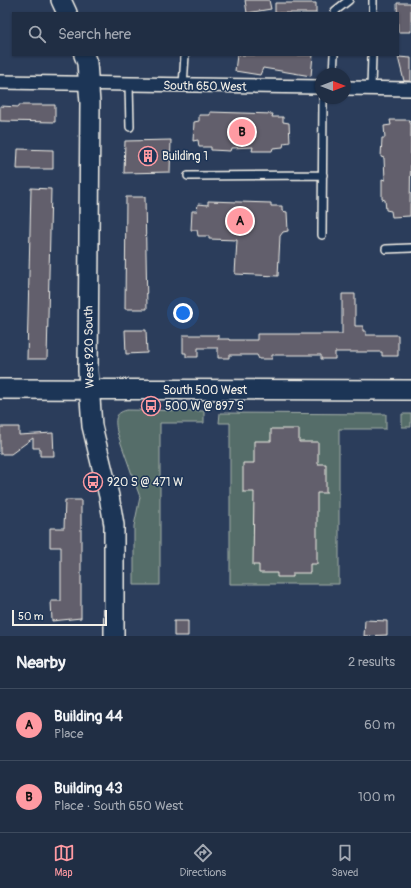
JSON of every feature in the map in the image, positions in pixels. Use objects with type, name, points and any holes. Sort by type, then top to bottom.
[{"type":"street","points":[[61,0],[67,12]]},
{"type":"street","name":"West 920 South","points":[[84,56],[89,83],[90,103],[87,365],[95,440],[109,496],[114,525],[114,636]]},
{"type":"street","name":"South 650 West","points":[[0,82],[315,87]]},
{"type":"street","points":[[351,88],[411,89]]},
{"type":"street","name":"South 500 West","points":[[0,389],[411,390]]},
{"type":"lane","points":[[335,12],[335,10],[349,0]]},
{"type":"lane","points":[[373,0],[373,12]]},
{"type":"lane","points":[[183,86],[185,56]]},
{"type":"lane","points":[[333,68],[334,56]]},
{"type":"lane","points":[[371,88],[372,56]]},
{"type":"lane","points":[[129,85],[130,127]]},
{"type":"lane","points":[[322,235],[324,104]]},
{"type":"lane","points":[[188,176],[323,175]]},
{"type":"lane","points":[[386,249],[411,248]]},
{"type":"green space","points":[[127,410],[204,411],[204,423],[160,423],[160,585],[134,585],[134,526],[140,497],[117,432],[116,424],[116,418],[118,415]]},
{"type":"green space","points":[[220,413],[386,414],[386,429],[339,429],[339,584],[230,584],[230,423],[219,423]]},
{"type":"green space","points":[[402,414],[411,414],[411,427],[402,427]]},
{"type":"building","points":[[245,0],[269,0],[271,9],[247,12]]},
{"type":"building","points":[[275,3],[316,3],[316,12],[275,12]]},
{"type":"building","points":[[397,3],[411,3],[411,32],[399,32],[399,12],[397,12]]},
{"type":"building","points":[[237,56],[313,56],[311,76],[263,68],[260,75],[235,71]]},
{"type":"building","points":[[398,57],[411,58],[411,81],[404,81]]},
{"type":"building","points":[[19,105],[55,105],[55,122],[0,121],[0,106],[19,107]]},
{"type":"building","points":[[210,112],[273,114],[272,117],[283,117],[283,122],[289,123],[290,142],[284,143],[283,147],[273,148],[272,151],[252,151],[253,147],[231,148],[230,151],[211,150],[211,147],[199,147],[198,140],[193,141],[194,122],[199,121],[199,115],[210,115]]},
{"type":"building","points":[[390,120],[409,120],[411,125],[410,216],[392,217],[391,211],[386,210],[385,200],[382,199],[382,179],[385,180],[384,158],[381,157],[382,138],[385,138],[384,126],[391,125]]},
{"type":"building","name":"Building 1","points":[[171,140],[170,172],[124,173],[125,141]]},
{"type":"building","points":[[18,149],[53,150],[53,169],[17,169]]},
{"type":"building","points":[[31,188],[51,189],[47,359],[27,359]]},
{"type":"building","points":[[126,197],[145,197],[147,309],[125,309]]},
{"type":"building","points":[[208,201],[271,203],[271,206],[282,206],[282,211],[287,212],[288,231],[283,232],[280,236],[278,276],[235,274],[237,240],[209,239],[209,236],[198,236],[197,230],[191,230],[192,211],[197,211],[198,204],[208,205]]},
{"type":"building","points":[[342,294],[355,294],[355,326],[363,326],[363,331],[366,331],[366,335],[398,335],[398,356],[382,356],[382,352],[335,352],[335,359],[321,359],[321,355],[272,355],[272,359],[259,359],[257,355],[229,355],[229,358],[218,358],[218,348],[198,348],[198,357],[186,357],[186,353],[183,353],[183,335],[218,335],[218,339],[257,340],[257,334],[342,334]]},
{"type":"building","points":[[125,330],[146,330],[147,353],[126,354]]},
{"type":"building","points":[[0,427],[19,427],[19,435],[53,433],[54,456],[40,456],[40,448],[33,448],[33,438],[11,454],[0,454]]},
{"type":"building","points":[[271,429],[299,429],[299,442],[318,442],[318,464],[326,464],[326,493],[317,493],[317,564],[310,564],[310,573],[293,573],[293,577],[277,577],[277,573],[259,573],[259,565],[253,565],[254,492],[243,492],[243,463],[254,463],[254,441],[271,441]]},
{"type":"building","points":[[65,500],[81,500],[81,618],[52,621],[51,601],[61,601],[61,547],[50,547],[50,528],[64,528]]},
{"type":"building","points":[[365,620],[387,621],[387,635],[364,636]]},
{"type":"building","points":[[174,621],[188,621],[188,636],[174,636]]},
{"type":"place","name":"Building 43","points":[[242,132]]},
{"type":"place","name":"Building 1","points":[[148,156]]},
{"type":"place","name":"Building 44","points":[[240,221]]},
{"type":"place","name":"500 W @ 897 S","points":[[151,406]]},
{"type":"place","name":"920 S @ 471 W","points":[[93,482]]}]
